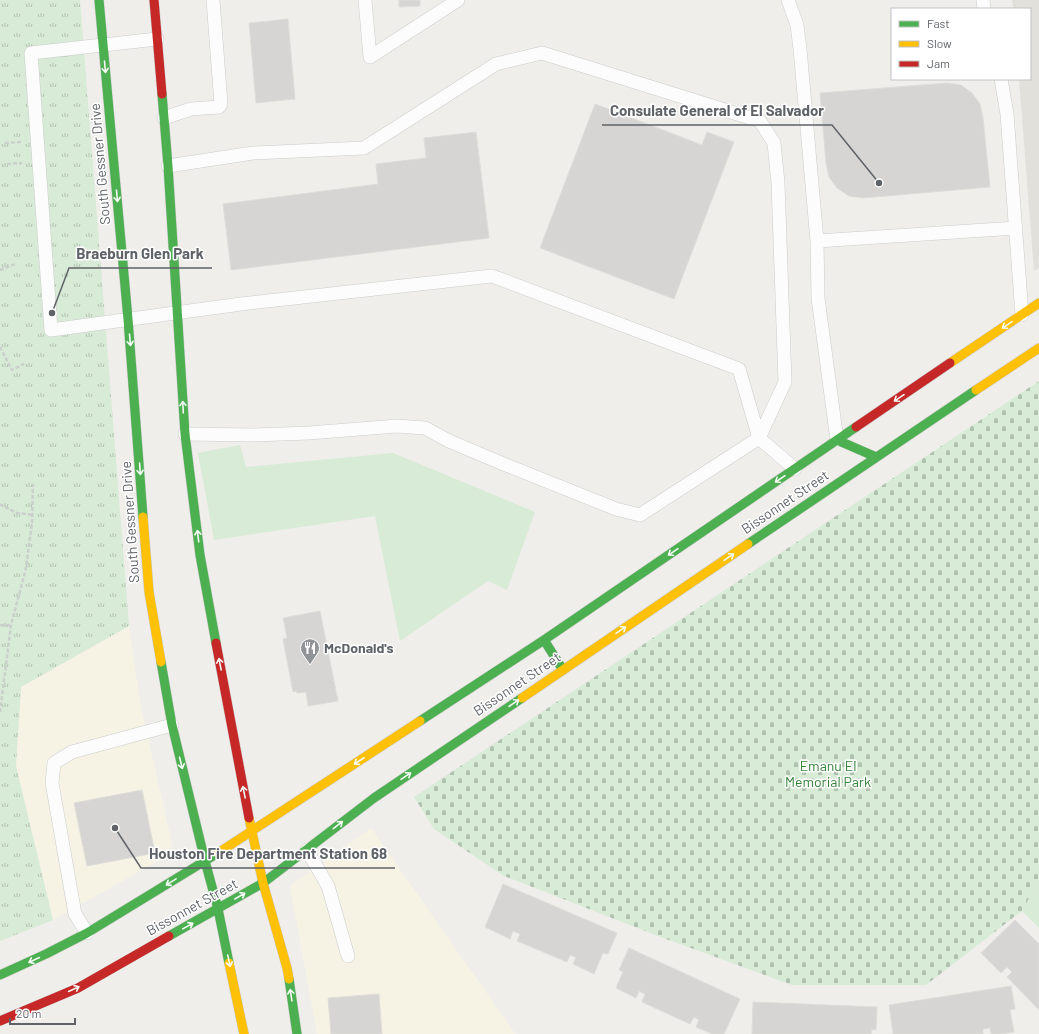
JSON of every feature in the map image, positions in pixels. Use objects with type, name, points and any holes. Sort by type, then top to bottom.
[{"type":"main road","name":"South Gessner Drive","points":[[99,0],[128,319],[149,592],[172,725],[218,909],[244,1034]]},
{"type":"main road","points":[[154,0],[156,39],[168,166],[185,434],[200,555],[251,830],[263,883],[287,968],[297,1034]]},
{"type":"main road","name":"Bissonnet Street","points":[[0,975],[46,954],[86,933],[205,861],[544,640],[1039,303]]},
{"type":"main road","name":"Bissonnet Street","points":[[0,1021],[78,988],[263,883],[374,798],[1039,348]]},
{"type":"main road","points":[[837,440],[876,457]]},
{"type":"main road","points":[[544,640],[563,670]]},
{"type":"lane","points":[[164,118],[191,109],[219,107],[221,104],[214,0]]},
{"type":"lane","points":[[365,0],[370,56],[458,0]]},
{"type":"lane","points":[[788,0],[797,25],[817,241],[818,298],[837,440]]},
{"type":"lane","points":[[156,39],[31,53],[51,330],[241,304],[492,276],[739,369],[759,438],[795,469]]},
{"type":"lane","points":[[168,166],[253,154],[364,148],[496,64],[542,53],[760,120],[774,143],[778,183],[785,382],[759,438],[640,515],[616,509],[506,466],[449,441],[425,428],[397,426],[309,433],[252,435],[185,434]]},
{"type":"lane","points":[[1001,80],[1006,114],[1022,315]]},
{"type":"lane","points":[[817,241],[1016,228]]},
{"type":"lane","points":[[86,933],[75,914],[52,783],[54,763],[72,752],[172,725]]},
{"type":"lane","points":[[307,850],[328,886],[348,956]]},
{"type":"path","points":[[0,270],[15,264]]},
{"type":"path","points":[[0,347],[12,370],[24,364]]},
{"type":"path","points":[[0,712],[11,625],[26,568],[33,515],[33,484]]},
{"type":"path","points":[[0,504],[17,513],[33,515]]},
{"type":"path","points":[[0,625],[11,625]]},
{"type":"shaded area","points":[[1012,0],[1039,0],[1039,268],[1034,271],[1019,80],[1031,80],[1031,8],[1013,8]]},
{"type":"shaded area","points":[[129,626],[140,702],[172,844],[165,857],[53,920],[16,766],[21,687]]},
{"type":"shaded area","points":[[371,828],[515,1034],[317,1034],[290,886]]},
{"type":"green space","points":[[0,0],[80,0],[129,626],[21,687],[16,766],[53,920],[0,941]]},
{"type":"green space","name":"Emanu El Memorial Park","points":[[1039,381],[1039,880],[1022,911],[926,985],[792,985],[658,936],[504,876],[434,829],[414,797]]},
{"type":"green space","points":[[240,445],[246,467],[393,453],[535,512],[507,590],[488,581],[400,641],[375,516],[214,540],[198,453]]},
{"type":"green space","points":[[1039,880],[1039,928],[1022,911]]},
{"type":"building","points":[[399,0],[420,0],[420,6],[399,7]]},
{"type":"building","points":[[288,19],[295,99],[256,103],[249,23]]},
{"type":"building","points":[[947,83],[961,85],[972,93],[980,104],[983,118],[990,187],[863,198],[849,196],[837,188],[829,177],[826,163],[820,93]]},
{"type":"building","points":[[595,104],[702,145],[707,132],[734,142],[674,299],[540,248]]},
{"type":"building","points":[[476,132],[489,238],[231,270],[223,204],[378,184],[376,164],[426,158],[424,138]]},
{"type":"building","name":"McDonald's","points":[[320,611],[338,701],[308,706],[306,692],[293,692],[283,639],[287,638],[283,618]]},
{"type":"building","points":[[142,790],[155,853],[87,866],[74,803]]},
{"type":"building","points":[[503,884],[617,933],[608,954],[603,953],[594,974],[573,964],[576,957],[570,955],[567,962],[517,941],[520,934],[513,931],[510,939],[485,927]]},
{"type":"building","points":[[1015,920],[1039,944],[1039,1010],[1007,977],[1012,972],[1007,967],[1001,973],[981,953]]},
{"type":"building","points":[[629,948],[740,999],[724,1034],[712,1034],[696,1027],[699,1020],[694,1017],[690,1024],[642,1002],[645,994],[639,991],[636,998],[616,988],[623,972],[619,970]]},
{"type":"building","points":[[1011,986],[1015,1009],[1010,1010],[1014,1032],[991,1034],[990,1028],[983,1029],[983,1034],[893,1034],[889,1005]]},
{"type":"building","points":[[379,994],[382,1034],[331,1034],[328,998]]},
{"type":"building","points":[[753,1002],[877,1007],[876,1030],[872,1029],[871,1034],[752,1034]]},
{"type":"traffic: fast","points":[[99,0],[128,319],[143,517]]},
{"type":"traffic: fast","points":[[162,94],[185,434],[200,555],[216,643]]},
{"type":"traffic: fast","points":[[748,544],[976,390]]},
{"type":"traffic: fast","points":[[420,721],[544,640],[856,427]]},
{"type":"traffic: fast","points":[[837,440],[876,457]]},
{"type":"traffic: fast","points":[[544,640],[563,670]]},
{"type":"traffic: fast","points":[[161,662],[172,725],[218,909],[229,963]]},
{"type":"traffic: fast","points":[[169,936],[263,883],[374,798],[522,698]]},
{"type":"traffic: fast","points":[[0,975],[87,933],[218,853]]},
{"type":"traffic: fast","points":[[289,979],[297,1034]]},
{"type":"traffic: slow","points":[[950,363],[1039,303]]},
{"type":"traffic: slow","points":[[976,390],[1039,348]]},
{"type":"traffic: slow","points":[[143,517],[149,592],[161,662]]},
{"type":"traffic: slow","points":[[522,698],[748,544]]},
{"type":"traffic: slow","points":[[218,853],[420,721]]},
{"type":"traffic: slow","points":[[249,818],[263,883],[289,979]]},
{"type":"traffic: slow","points":[[229,963],[244,1034]]},
{"type":"traffic: jam","points":[[154,0],[162,94]]},
{"type":"traffic: jam","points":[[856,427],[950,363]]},
{"type":"traffic: jam","points":[[216,643],[249,818]]},
{"type":"traffic: jam","points":[[0,1021],[78,988],[169,936]]},
{"type":"place","name":"Consulate General of El Salvador","points":[[879,183]]},
{"type":"place","name":"Braeburn Glen Park","points":[[52,313]]},
{"type":"place","name":"McDonald's","points":[[310,665]]},
{"type":"place","name":"Houston Fire Department Station 68","points":[[115,828]]}]
